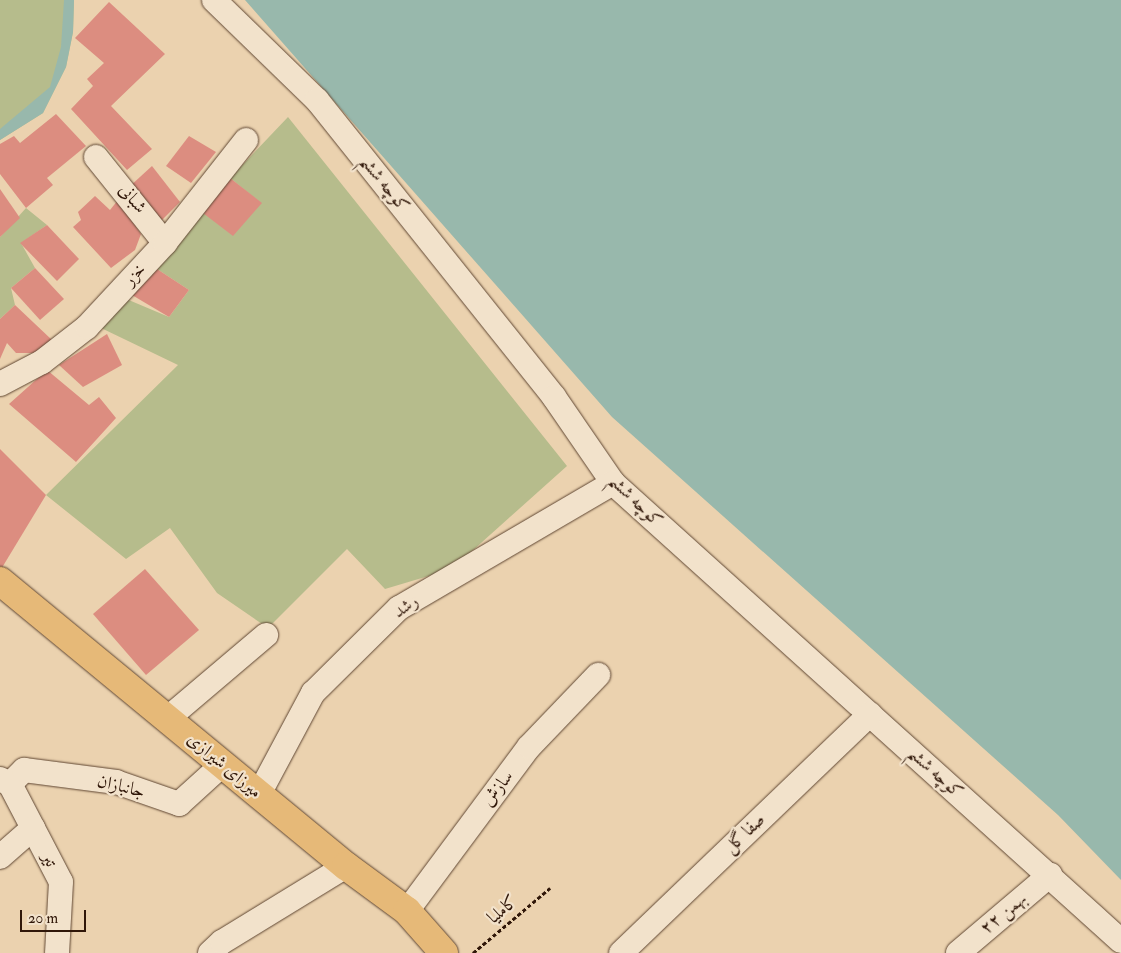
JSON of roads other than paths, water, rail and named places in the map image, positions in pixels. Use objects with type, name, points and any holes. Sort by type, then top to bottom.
[{"type":"main road","name":"میرزای شیرازی","points":[[0,581],[346,866],[407,911],[444,953]]},
{"type":"street","name":"کوچه ششم","points":[[214,0],[317,100],[554,397],[614,483],[1121,941]]},
{"type":"street","name":"خزر","points":[[0,384],[42,362],[87,327],[165,243],[246,140]]},
{"type":"street","name":"شبانی","points":[[96,157],[165,243]]},
{"type":"street","name":"رشد","points":[[259,794],[313,693],[399,608],[614,483]]},
{"type":"street","points":[[167,719],[266,635]]},
{"type":"street","name":"سازش","points":[[407,911],[529,747],[598,675]]},
{"type":"street","name":"صفا گل","points":[[621,953],[870,714]]},
{"type":"street","name":"جانبازان","points":[[5,782],[24,770],[116,782],[179,804],[223,764]]},
{"type":"street","name":"تیر","points":[[5,782],[33,828],[60,882],[57,953]]},
{"type":"street","points":[[0,857],[33,828]]},
{"type":"street","points":[[210,953],[222,942],[346,866]]},
{"type":"street","name":"۲۲ بهمن","points":[[958,953],[1050,875]]}]
